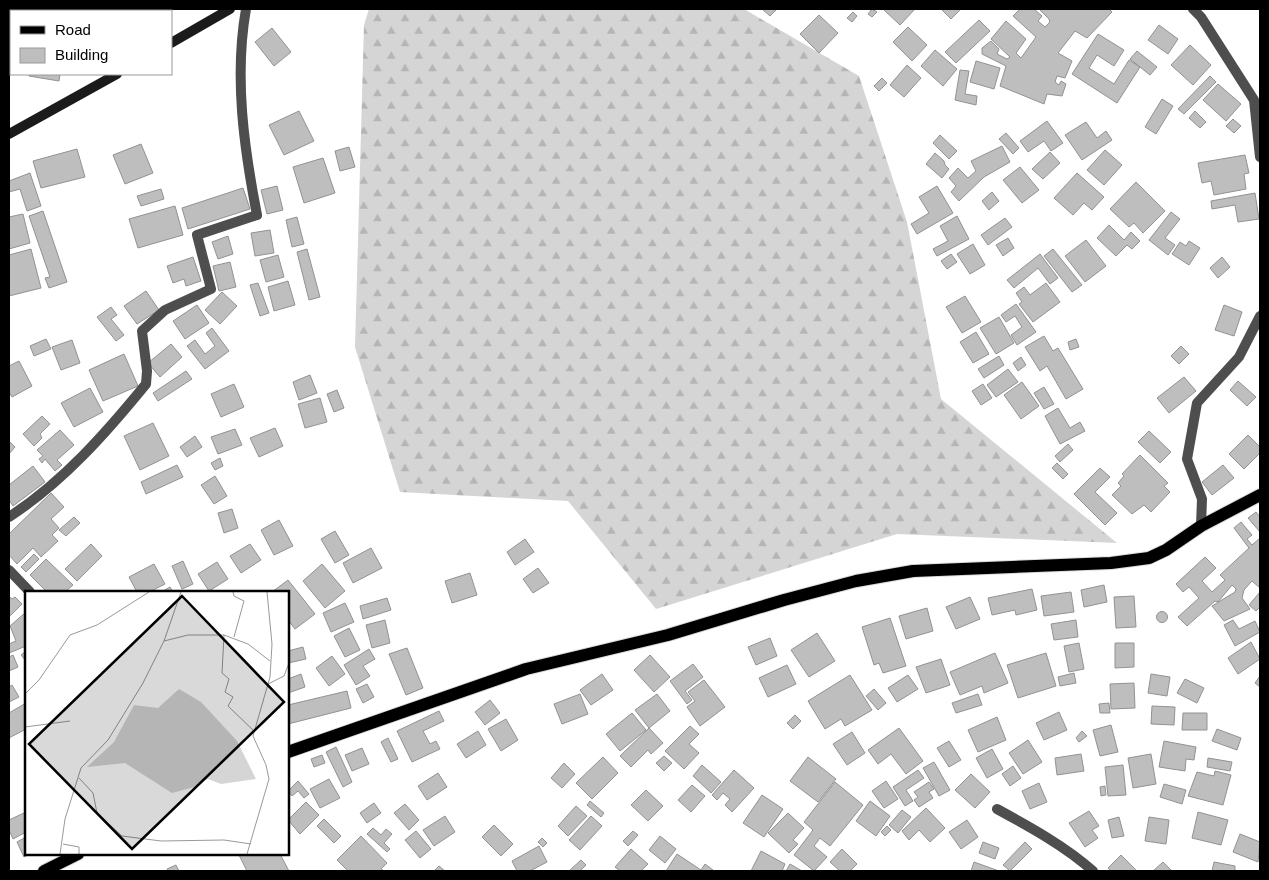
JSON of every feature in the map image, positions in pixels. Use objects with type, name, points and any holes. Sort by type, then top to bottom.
[{"type":"main road","points":[[172,42],[230,9]]},
{"type":"main road","points":[[9,134],[116,75]]},
{"type":"main road","points":[[289,752],[526,669],[668,635],[784,600],[856,582],[914,571],[1132,561],[1166,550],[1201,526],[1260,495]]},
{"type":"main road","points":[[44,871],[76,855]]},
{"type":"street","points":[[9,517],[31,502],[90,450],[146,384],[147,371],[142,331],[165,310],[211,289],[197,236],[257,215],[250,177],[240,82],[240,38],[246,9]]},
{"type":"street","points":[[1193,9],[1201,17],[1254,100],[1260,157]]},
{"type":"street","points":[[1201,526],[1202,499],[1187,459],[1197,403],[1239,357],[1260,316]]},
{"type":"street","points":[[9,570],[29,591]]},
{"type":"street","points":[[997,808],[1082,861],[1092,871]]},
{"type":"green space","points":[[369,9],[744,9],[859,76],[907,222],[941,399],[1117,543],[897,534],[656,609],[568,501],[400,492],[355,347],[364,25]]},
{"type":"building","points":[[59,9],[62,10],[44,10]]},
{"type":"building","points":[[81,9],[108,9],[108,10]]},
{"type":"building","points":[[762,9],[777,9],[770,16]]},
{"type":"building","points":[[872,9],[877,12],[872,17],[868,14]]},
{"type":"building","points":[[883,9],[915,9],[900,25]]},
{"type":"building","points":[[941,9],[961,9],[951,19]]},
{"type":"building","points":[[1020,9],[1034,9],[1042,16],[1038,21],[1045,27],[1050,22],[1049,19],[1039,9],[1109,9],[1112,12],[1087,38],[1075,31],[1058,53],[1072,61],[1065,78],[1057,76],[1055,82],[1059,85],[1061,81],[1066,84],[1062,96],[1047,94],[1044,104],[1000,86],[1006,66],[982,54],[982,48],[991,41],[999,49],[997,54],[1007,59],[1010,57],[991,39],[1006,21],[1026,39],[1016,53],[1021,58],[1036,37],[1013,16]]},
{"type":"building","points":[[853,12],[857,16],[852,22],[847,18]]},
{"type":"building","points":[[819,15],[838,33],[819,53],[800,34]]},
{"type":"building","points":[[979,20],[990,31],[956,63],[945,52]]},
{"type":"building","points":[[1159,25],[1178,39],[1168,54],[1148,40]]},
{"type":"building","points":[[908,27],[927,45],[912,61],[893,42]]},
{"type":"building","points":[[272,28],[291,52],[274,66],[255,42]]},
{"type":"building","points":[[1098,34],[1124,50],[1114,66],[1097,55],[1089,68],[1114,84],[1129,60],[1140,67],[1117,103],[1072,74]]},
{"type":"building","points":[[1190,45],[1211,65],[1193,85],[1171,65]]},
{"type":"building","points":[[935,50],[957,69],[943,86],[921,66]]},
{"type":"building","points":[[1137,51],[1157,67],[1150,75],[1130,59]]},
{"type":"building","points":[[9,52],[10,73],[9,73]]},
{"type":"building","points":[[976,61],[1000,68],[994,89],[970,82]]},
{"type":"building","points":[[907,65],[921,78],[904,97],[890,85]]},
{"type":"building","points":[[960,70],[969,71],[965,94],[977,96],[976,105],[955,100]]},
{"type":"building","points":[[29,75],[60,75],[59,81]]},
{"type":"building","points":[[1210,76],[1216,82],[1184,114],[1178,109]]},
{"type":"building","points":[[882,78],[887,83],[879,91],[874,86]]},
{"type":"building","points":[[1218,84],[1241,104],[1226,121],[1203,100]]},
{"type":"building","points":[[1162,99],[1173,106],[1156,134],[1145,127]]},
{"type":"building","points":[[299,111],[314,141],[284,155],[269,125]]},
{"type":"building","points":[[1195,111],[1206,122],[1200,128],[1189,118]]},
{"type":"building","points":[[1233,119],[1241,126],[1234,133],[1226,126]]},
{"type":"building","points":[[1047,121],[1063,143],[1051,151],[1044,141],[1028,152],[1020,141]]},
{"type":"building","points":[[1086,122],[1097,138],[1106,131],[1112,140],[1082,160],[1065,135]]},
{"type":"building","points":[[1006,133],[1019,148],[1013,154],[999,139]]},
{"type":"building","points":[[940,135],[957,151],[949,159],[933,143]]},
{"type":"building","points":[[141,144],[153,173],[125,184],[113,155]]},
{"type":"building","points":[[1002,146],[1010,162],[984,177],[959,201],[951,192],[956,186],[949,178],[958,168],[968,178],[976,171],[971,161]]},
{"type":"building","points":[[349,147],[355,167],[340,171],[335,151]]},
{"type":"building","points":[[77,149],[85,177],[41,188],[33,161]]},
{"type":"building","points":[[1105,150],[1122,165],[1104,185],[1087,170]]},
{"type":"building","points":[[1050,152],[1060,163],[1043,179],[1032,169]]},
{"type":"building","points":[[935,153],[944,161],[949,169],[942,178],[926,164]]},
{"type":"building","points":[[1245,155],[1249,173],[1244,174],[1246,189],[1214,195],[1211,181],[1202,183],[1198,163]]},
{"type":"building","points":[[323,158],[335,193],[304,203],[293,167]]},
{"type":"building","points":[[1020,167],[1039,190],[1022,203],[1003,180]]},
{"type":"building","points":[[30,173],[41,206],[27,211],[20,189],[9,192],[9,181]]},
{"type":"building","points":[[1077,173],[1104,197],[1092,210],[1084,203],[1073,215],[1054,198]]},
{"type":"building","points":[[1136,182],[1165,211],[1143,233],[1134,223],[1129,227],[1110,209]]},
{"type":"building","points":[[277,186],[283,210],[267,214],[261,190]]},
{"type":"building","points":[[937,186],[953,213],[917,234],[911,224],[929,213],[919,197]]},
{"type":"building","points":[[243,188],[250,209],[188,229],[182,208]]},
{"type":"building","points":[[161,189],[164,199],[141,206],[137,196]]},
{"type":"building","points":[[992,192],[999,201],[989,210],[982,201]]},
{"type":"building","points":[[1255,193],[1259,219],[1238,222],[1235,205],[1212,209],[1211,201]]},
{"type":"building","points":[[175,206],[183,235],[138,248],[129,219]]},
{"type":"building","points":[[43,211],[67,282],[49,288],[45,278],[50,277],[29,216]]},
{"type":"building","points":[[1171,212],[1180,219],[1165,238],[1175,245],[1168,255],[1149,240]]},
{"type":"building","points":[[23,214],[30,243],[9,249],[9,217]]},
{"type":"building","points":[[957,216],[969,239],[937,256],[933,249],[948,241],[940,226]]},
{"type":"building","points":[[297,217],[304,244],[292,247],[286,220]]},
{"type":"building","points":[[1005,218],[1012,227],[988,245],[981,235]]},
{"type":"building","points":[[1109,225],[1124,240],[1131,232],[1140,241],[1132,249],[1127,245],[1116,256],[1097,238]]},
{"type":"building","points":[[270,230],[274,253],[255,256],[251,233]]},
{"type":"building","points":[[228,236],[233,254],[218,259],[212,242]]},
{"type":"building","points":[[1008,238],[1014,248],[1003,256],[996,245]]},
{"type":"building","points":[[1086,240],[1106,266],[1085,282],[1065,256]]},
{"type":"building","points":[[1189,241],[1200,248],[1189,265],[1172,254],[1180,242],[1186,246]]},
{"type":"building","points":[[973,244],[985,265],[970,274],[957,254]]},
{"type":"building","points":[[31,249],[41,288],[9,296],[9,255]]},
{"type":"building","points":[[307,249],[320,297],[309,300],[297,252]]},
{"type":"building","points":[[1053,249],[1082,285],[1072,292],[1044,256]]},
{"type":"building","points":[[951,254],[957,262],[947,269],[941,261]]},
{"type":"building","points":[[1040,254],[1058,278],[1050,284],[1038,268],[1014,288],[1007,280]]},
{"type":"building","points":[[278,255],[284,277],[266,282],[260,260]]},
{"type":"building","points":[[193,257],[201,281],[186,286],[184,279],[173,283],[167,266]]},
{"type":"building","points":[[1222,257],[1230,267],[1218,278],[1210,268]]},
{"type":"building","points":[[230,262],[236,287],[219,291],[213,266]]},
{"type":"building","points":[[288,281],[295,305],[274,311],[268,287]]},
{"type":"building","points":[[258,283],[269,313],[260,316],[250,285]]},
{"type":"building","points":[[1046,283],[1060,302],[1033,322],[1019,304],[1022,302],[1016,293],[1024,287],[1030,295]]},
{"type":"building","points":[[146,291],[159,310],[137,324],[124,306]]},
{"type":"building","points":[[222,292],[237,306],[220,324],[205,310]]},
{"type":"building","points":[[965,296],[981,322],[962,333],[946,307]]},
{"type":"building","points":[[1016,304],[1036,332],[1017,345],[1011,335],[1022,327],[1015,316],[1006,322],[1001,315]]},
{"type":"building","points":[[197,305],[209,323],[185,339],[173,321]]},
{"type":"building","points":[[1224,305],[1242,312],[1234,336],[1215,330]]},
{"type":"building","points":[[111,307],[117,315],[111,319],[124,335],[116,341],[97,317]]},
{"type":"building","points":[[999,317],[1014,343],[996,354],[980,328]]},
{"type":"building","points":[[212,328],[229,351],[205,369],[187,346],[195,340],[205,354],[215,346],[206,333]]},
{"type":"building","points":[[976,332],[989,354],[973,363],[960,342]]},
{"type":"building","points":[[1044,336],[1053,351],[1058,348],[1083,389],[1066,399],[1047,366],[1040,371],[1025,347]]},
{"type":"building","points":[[46,339],[51,349],[34,356],[30,346]]},
{"type":"building","points":[[1076,339],[1079,347],[1070,350],[1068,342]]},
{"type":"building","points":[[72,340],[80,363],[61,370],[52,347]]},
{"type":"building","points":[[171,344],[182,357],[160,377],[148,363]]},
{"type":"building","points":[[1181,346],[1189,354],[1179,364],[1171,356]]},
{"type":"building","points":[[124,354],[138,386],[103,401],[89,370]]},
{"type":"building","points":[[999,356],[1004,365],[984,378],[978,369]]},
{"type":"building","points":[[1021,357],[1026,365],[1018,371],[1013,363]]},
{"type":"building","points":[[19,361],[32,386],[12,397],[9,392],[9,366]]},
{"type":"building","points":[[1008,369],[1018,382],[996,397],[987,385]]},
{"type":"building","points":[[186,371],[192,379],[158,401],[153,393]]},
{"type":"building","points":[[310,375],[317,393],[299,400],[293,382]]},
{"type":"building","points":[[1184,377],[1196,391],[1169,413],[1157,398]]},
{"type":"building","points":[[1238,381],[1256,397],[1247,406],[1230,390]]},
{"type":"building","points":[[1022,382],[1039,406],[1021,419],[1004,395]]},
{"type":"building","points":[[234,384],[244,407],[221,417],[211,394]]},
{"type":"building","points":[[983,384],[992,398],[981,405],[972,391]]},
{"type":"building","points":[[1044,387],[1054,404],[1044,409],[1034,393]]},
{"type":"building","points":[[90,388],[103,412],[74,427],[61,403]]},
{"type":"building","points":[[337,390],[344,408],[334,412],[327,394]]},
{"type":"building","points":[[320,398],[327,422],[305,428],[298,404]]},
{"type":"building","points":[[1058,408],[1070,428],[1080,422],[1085,431],[1060,444],[1045,416]]},
{"type":"building","points":[[42,416],[50,424],[40,434],[42,438],[34,446],[23,434]]},
{"type":"building","points":[[153,423],[169,456],[140,470],[124,436]]},
{"type":"building","points":[[275,428],[283,446],[259,457],[250,438]]},
{"type":"building","points":[[235,429],[242,445],[218,454],[211,437]]},
{"type":"building","points":[[60,430],[74,445],[57,460],[62,465],[55,471],[45,459],[42,463],[39,459],[43,456],[37,450]]},
{"type":"building","points":[[1149,431],[1171,452],[1160,463],[1138,442]]},
{"type":"building","points":[[1248,435],[1260,447],[1260,453],[1244,469],[1229,454]]},
{"type":"building","points":[[195,436],[202,447],[187,457],[180,447]]},
{"type":"building","points":[[9,441],[15,447],[9,454]]},
{"type":"building","points":[[1068,444],[1073,450],[1060,462],[1055,456]]},
{"type":"building","points":[[1140,455],[1168,483],[1164,486],[1170,492],[1151,512],[1144,505],[1132,514],[1112,495],[1121,486],[1118,483],[1124,476],[1122,474]]},
{"type":"building","points":[[220,458],[223,466],[215,470],[211,463]]},
{"type":"building","points":[[1057,463],[1068,474],[1063,479],[1052,468]]},
{"type":"building","points":[[177,465],[183,477],[146,494],[141,482]]},
{"type":"building","points":[[1223,465],[1234,478],[1212,495],[1202,482]]},
{"type":"building","points":[[33,466],[45,482],[13,506],[9,500],[9,485]]},
{"type":"building","points":[[1100,468],[1110,477],[1095,492],[1117,513],[1105,525],[1074,494]]},
{"type":"building","points":[[215,476],[227,496],[214,504],[201,485]]},
{"type":"building","points":[[51,493],[64,507],[51,519],[59,528],[52,535],[58,541],[41,557],[33,548],[17,564],[9,555],[9,534]]},
{"type":"building","points":[[232,509],[238,528],[224,533],[218,513]]},
{"type":"building","points":[[1256,512],[1260,517],[1260,532],[1248,518]]},
{"type":"building","points":[[74,517],[80,523],[66,536],[59,530]]},
{"type":"building","points":[[279,520],[293,546],[274,555],[261,530]]},
{"type":"building","points":[[1241,522],[1252,535],[1247,539],[1252,545],[1260,538],[1260,588],[1252,581],[1244,590],[1242,598],[1250,609],[1224,621],[1212,606],[1235,592],[1236,589],[1232,585],[1218,602],[1215,601],[1187,626],[1178,617],[1199,598],[1189,587],[1183,592],[1176,584],[1205,557],[1216,568],[1202,581],[1212,592],[1225,580],[1220,575],[1249,548],[1234,528]]},
{"type":"building","points":[[335,531],[349,555],[335,563],[321,539]]},
{"type":"building","points":[[525,539],[534,552],[515,565],[507,552]]},
{"type":"building","points":[[91,544],[102,556],[77,581],[65,569]]},
{"type":"building","points":[[250,544],[261,560],[241,573],[230,556]]},
{"type":"building","points":[[371,548],[382,568],[353,583],[343,563]]},
{"type":"building","points":[[34,554],[39,559],[26,572],[21,567]]},
{"type":"building","points":[[46,559],[73,585],[66,591],[46,591],[30,575]]},
{"type":"building","points":[[183,561],[193,584],[182,589],[172,566]]},
{"type":"building","points":[[217,562],[228,579],[209,591],[198,574]]},
{"type":"building","points":[[154,564],[165,584],[151,591],[136,591],[129,577]]},
{"type":"building","points":[[322,564],[345,591],[325,608],[303,581]]},
{"type":"building","points":[[538,568],[549,583],[533,593],[523,579]]},
{"type":"building","points":[[470,573],[477,595],[452,603],[445,581]]},
{"type":"building","points":[[288,580],[315,614],[295,629],[289,621],[289,591],[273,591]]},
{"type":"building","points":[[1104,585],[1107,602],[1084,607],[1081,590]]},
{"type":"building","points":[[170,587],[172,591],[163,591]]},
{"type":"building","points":[[1032,589],[1037,610],[1016,615],[1015,610],[992,615],[988,598]]},
{"type":"building","points":[[1071,592],[1074,612],[1044,616],[1041,596]]},
{"type":"building","points":[[1260,592],[1260,607],[1256,611],[1249,605]]},
{"type":"building","points":[[9,596],[12,599],[15,597],[22,604],[9,617]]},
{"type":"building","points":[[1134,596],[1136,627],[1116,628],[1114,597]]},
{"type":"building","points":[[970,597],[980,619],[956,629],[946,607]]},
{"type":"building","points":[[387,598],[391,610],[363,619],[360,606]]},
{"type":"building","points":[[345,603],[354,622],[331,632],[323,613]]},
{"type":"building","points":[[927,608],[933,631],[906,639],[899,616]]},
{"type":"building","points":[[1162,611],[1168,617],[1162,623],[1156,617]]},
{"type":"building","points":[[25,613],[25,646],[9,653],[9,644],[16,641],[10,626]]},
{"type":"building","points":[[890,618],[906,666],[883,673],[879,663],[874,665],[862,627]]},
{"type":"building","points":[[385,620],[390,643],[372,648],[366,625]]},
{"type":"building","points":[[1076,620],[1078,637],[1054,640],[1051,624]]},
{"type":"building","points":[[1233,620],[1239,629],[1255,621],[1260,632],[1235,646],[1224,625]]},
{"type":"building","points":[[349,628],[360,650],[345,657],[334,636]]},
{"type":"building","points":[[817,633],[835,661],[809,677],[791,650]]},
{"type":"building","points":[[770,638],[777,656],[756,665],[748,647]]},
{"type":"building","points":[[1251,642],[1260,659],[1238,674],[1228,658]]},
{"type":"building","points":[[1079,643],[1084,669],[1069,672],[1064,646]]},
{"type":"building","points":[[1115,643],[1134,643],[1134,667],[1115,668]]},
{"type":"building","points":[[303,647],[306,659],[289,663],[289,651]]},
{"type":"building","points":[[407,648],[423,688],[406,695],[389,654]]},
{"type":"building","points":[[369,649],[375,659],[363,666],[370,676],[356,685],[344,665]]},
{"type":"building","points":[[25,652],[25,660],[21,655]]},
{"type":"building","points":[[995,653],[1008,683],[984,693],[982,686],[960,695],[950,672]]},
{"type":"building","points":[[1046,653],[1056,686],[1018,698],[1007,665]]},
{"type":"building","points":[[13,655],[18,667],[9,671],[9,657]]},
{"type":"building","points":[[650,655],[670,677],[654,692],[634,670]]},
{"type":"building","points":[[332,656],[345,674],[329,686],[316,668]]},
{"type":"building","points":[[941,659],[950,685],[926,693],[916,667]]},
{"type":"building","points":[[693,664],[703,677],[685,691],[692,700],[687,704],[670,681]]},
{"type":"building","points":[[787,665],[796,684],[768,697],[759,678]]},
{"type":"building","points":[[1074,673],[1076,683],[1060,686],[1058,677]]},
{"type":"building","points":[[301,674],[305,687],[289,693],[289,679]]},
{"type":"building","points":[[602,674],[613,690],[591,705],[580,690]]},
{"type":"building","points":[[1151,674],[1170,677],[1167,696],[1148,693]]},
{"type":"building","points":[[850,675],[872,710],[845,726],[841,719],[825,729],[808,701]]},
{"type":"building","points":[[908,675],[918,689],[897,702],[888,688]]},
{"type":"building","points":[[1260,676],[1260,687],[1255,683]]},
{"type":"building","points":[[1185,679],[1204,688],[1197,703],[1177,693]]},
{"type":"building","points":[[704,680],[725,707],[700,726],[687,707],[695,701],[688,692]]},
{"type":"building","points":[[1134,683],[1135,708],[1111,709],[1110,684]]},
{"type":"building","points":[[367,684],[374,697],[363,703],[356,689]]},
{"type":"building","points":[[12,685],[19,697],[9,702],[9,687]]},
{"type":"building","points":[[874,689],[886,703],[878,710],[866,696]]},
{"type":"building","points":[[347,691],[351,708],[289,724],[289,705]]},
{"type":"building","points":[[580,694],[588,714],[562,724],[554,704]]},
{"type":"building","points":[[657,694],[670,711],[649,728],[635,710]]},
{"type":"building","points":[[978,694],[982,705],[956,713],[952,703]]},
{"type":"building","points":[[490,700],[500,713],[485,725],[475,712]]},
{"type":"building","points":[[1109,703],[1110,713],[1100,713],[1099,704]]},
{"type":"building","points":[[25,704],[25,730],[9,738],[9,713]]},
{"type":"building","points":[[1152,706],[1175,707],[1174,725],[1151,724]]},
{"type":"building","points":[[439,711],[444,721],[423,731],[430,744],[436,741],[440,749],[412,762],[397,731]]},
{"type":"building","points":[[1059,712],[1067,730],[1044,740],[1036,723]]},
{"type":"building","points":[[632,713],[646,730],[620,751],[606,734]]},
{"type":"building","points":[[1183,713],[1207,713],[1207,730],[1182,730]]},
{"type":"building","points":[[795,715],[801,721],[793,729],[787,723]]},
{"type":"building","points":[[997,717],[1006,740],[978,752],[968,730]]},
{"type":"building","points":[[506,719],[518,740],[501,751],[488,729]]},
{"type":"building","points":[[1111,725],[1118,752],[1100,756],[1093,730]]},
{"type":"building","points":[[690,726],[699,734],[689,744],[699,753],[684,769],[665,751]]},
{"type":"building","points":[[649,728],[663,743],[651,754],[648,750],[631,767],[620,756]]},
{"type":"building","points":[[899,728],[923,761],[906,774],[891,754],[878,764],[868,750]]},
{"type":"building","points":[[1217,729],[1241,738],[1237,750],[1212,741]]},
{"type":"building","points":[[478,731],[486,745],[466,758],[457,744]]},
{"type":"building","points":[[1082,731],[1087,736],[1079,742],[1076,738]]},
{"type":"building","points":[[852,732],[865,753],[847,765],[833,744]]},
{"type":"building","points":[[388,738],[398,759],[391,762],[381,742]]},
{"type":"building","points":[[1028,740],[1042,762],[1023,774],[1009,753]]},
{"type":"building","points":[[949,741],[961,760],[949,767],[937,748]]},
{"type":"building","points":[[1164,741],[1196,747],[1194,760],[1186,759],[1185,771],[1159,767]]},
{"type":"building","points":[[336,747],[352,782],[343,787],[326,752]]},
{"type":"building","points":[[362,748],[369,764],[352,771],[345,755]]},
{"type":"building","points":[[992,749],[1003,769],[987,778],[976,758]]},
{"type":"building","points":[[1081,754],[1084,771],[1057,775],[1055,758]]},
{"type":"building","points":[[1151,754],[1156,784],[1133,788],[1128,758]]},
{"type":"building","points":[[322,755],[325,763],[314,767],[311,759]]},
{"type":"building","points":[[664,756],[672,763],[664,771],[656,763]]},
{"type":"building","points":[[603,757],[618,773],[592,799],[576,783]]},
{"type":"building","points":[[808,757],[836,779],[818,802],[790,781]]},
{"type":"building","points":[[1208,758],[1232,762],[1230,771],[1207,767]]},
{"type":"building","points":[[934,762],[950,790],[939,796],[923,768]]},
{"type":"building","points":[[564,763],[575,774],[562,788],[551,778]]},
{"type":"building","points":[[702,765],[721,782],[711,793],[693,776]]},
{"type":"building","points":[[1123,765],[1126,795],[1108,796],[1105,767]]},
{"type":"building","points":[[1013,766],[1021,778],[1010,786],[1002,774]]},
{"type":"building","points":[[734,770],[754,788],[732,812],[725,805],[730,799],[723,793],[717,800],[712,795]]},
{"type":"building","points":[[918,770],[924,778],[906,790],[913,801],[905,806],[893,787]]},
{"type":"building","points":[[1215,771],[1231,775],[1223,805],[1188,796],[1197,772],[1214,776]]},
{"type":"building","points":[[438,773],[447,787],[427,800],[418,786]]},
{"type":"building","points":[[971,774],[990,792],[975,808],[955,790]]},
{"type":"building","points":[[329,779],[340,798],[320,808],[310,789]]},
{"type":"building","points":[[298,781],[309,794],[304,798],[298,791],[292,796],[289,790]]},
{"type":"building","points":[[886,781],[898,799],[884,808],[872,791]]},
{"type":"building","points":[[835,782],[863,805],[830,846],[820,838],[814,846],[827,857],[814,871],[794,855],[813,830],[804,822]]},
{"type":"building","points":[[929,782],[934,789],[929,792],[933,798],[919,807],[914,800],[918,797],[914,792]]},
{"type":"building","points":[[1039,783],[1047,802],[1030,809],[1022,791]]},
{"type":"building","points":[[1164,784],[1186,790],[1182,804],[1160,797]]},
{"type":"building","points":[[692,785],[705,796],[691,812],[678,800]]},
{"type":"building","points":[[1105,786],[1106,795],[1101,796],[1100,787]]},
{"type":"building","points":[[646,790],[663,806],[648,821],[631,805]]},
{"type":"building","points":[[762,795],[783,809],[764,837],[743,823]]},
{"type":"building","points":[[590,801],[604,813],[601,817],[587,805]]},
{"type":"building","points":[[870,801],[890,816],[876,836],[856,821]]},
{"type":"building","points":[[306,802],[319,815],[300,834],[289,819]]},
{"type":"building","points":[[374,803],[381,813],[367,823],[360,813]]},
{"type":"building","points":[[405,804],[419,820],[409,830],[394,813]]},
{"type":"building","points":[[576,806],[587,816],[568,836],[558,826]]},
{"type":"building","points":[[926,808],[945,828],[930,842],[919,830],[909,840],[902,831]]},
{"type":"building","points":[[902,810],[911,817],[898,833],[889,825]]},
{"type":"building","points":[[1089,811],[1099,826],[1092,830],[1098,838],[1085,847],[1069,823]]},
{"type":"building","points":[[25,812],[25,833],[13,839],[9,830],[9,820]]},
{"type":"building","points":[[1198,812],[1228,820],[1221,845],[1192,838]]},
{"type":"building","points":[[788,813],[804,828],[793,840],[798,844],[789,853],[768,833]]},
{"type":"building","points":[[445,816],[455,832],[434,846],[423,830]]},
{"type":"building","points":[[591,816],[602,826],[580,850],[569,840]]},
{"type":"building","points":[[1119,817],[1124,836],[1112,838],[1108,820]]},
{"type":"building","points":[[1149,817],[1169,820],[1166,844],[1145,841]]},
{"type":"building","points":[[324,819],[341,836],[334,843],[317,826]]},
{"type":"building","points":[[967,820],[978,837],[961,849],[949,832]]},
{"type":"building","points":[[494,825],[513,844],[501,856],[482,837]]},
{"type":"building","points":[[887,826],[891,830],[885,836],[881,832]]},
{"type":"building","points":[[373,828],[381,835],[386,829],[392,834],[384,843],[390,849],[387,852],[367,834]]},
{"type":"building","points":[[416,831],[431,849],[420,858],[405,840]]},
{"type":"building","points":[[633,831],[638,835],[628,846],[623,841]]},
{"type":"building","points":[[1240,834],[1260,842],[1258,862],[1233,852]]},
{"type":"building","points":[[361,836],[387,863],[381,869],[384,871],[348,871],[337,860]]},
{"type":"building","points":[[660,836],[676,849],[665,863],[649,850]]},
{"type":"building","points":[[25,838],[25,855],[28,855],[24,857],[17,842]]},
{"type":"building","points":[[542,838],[547,843],[543,847],[538,842]]},
{"type":"building","points":[[983,842],[999,848],[995,859],[979,853]]},
{"type":"building","points":[[1025,842],[1032,849],[1010,871],[1003,865]]},
{"type":"building","points":[[539,846],[547,862],[530,871],[517,871],[512,861]]},
{"type":"building","points":[[631,849],[648,864],[641,871],[620,871],[615,867]]},
{"type":"building","points":[[842,849],[857,864],[850,871],[840,871],[830,862]]},
{"type":"building","points":[[761,851],[785,864],[782,871],[751,871]]},
{"type":"building","points":[[677,854],[701,870],[705,864],[713,870],[666,871]]},
{"type":"building","points":[[239,855],[281,855],[289,871],[247,871]]},
{"type":"building","points":[[1121,855],[1137,871],[1111,871],[1108,868]]},
{"type":"building","points":[[581,860],[586,865],[580,871],[569,871]]},
{"type":"building","points":[[974,862],[999,871],[971,871]]},
{"type":"building","points":[[1163,862],[1172,871],[1153,871]]},
{"type":"building","points":[[1214,862],[1235,866],[1235,871],[1212,871]]},
{"type":"building","points":[[790,864],[802,871],[786,871]]},
{"type":"building","points":[[176,865],[179,871],[168,871],[167,869]]},
{"type":"building","points":[[439,866],[445,871],[434,871]]}]
